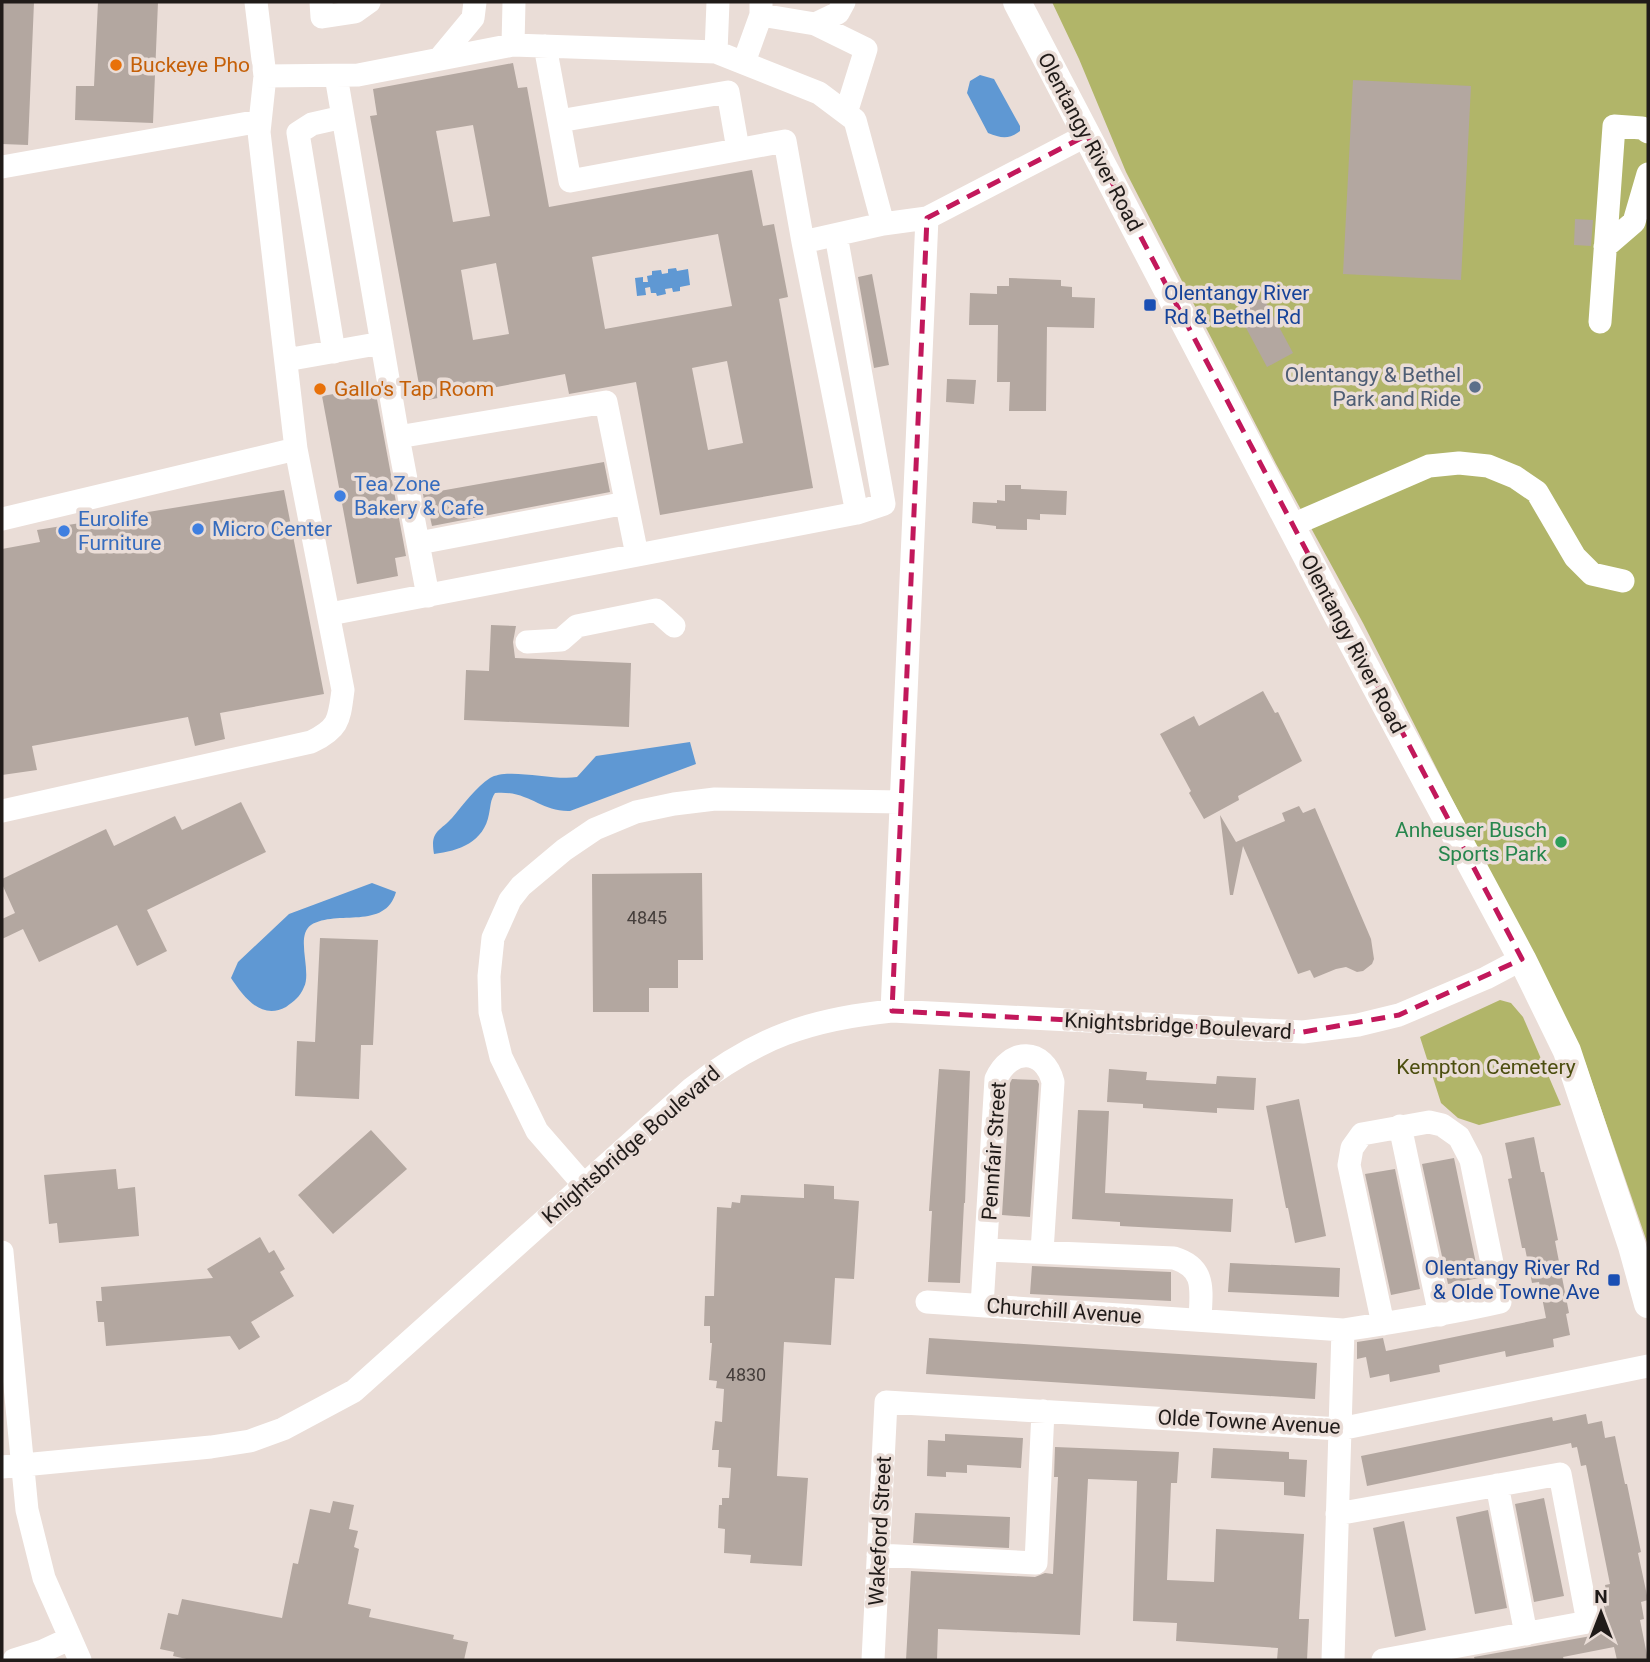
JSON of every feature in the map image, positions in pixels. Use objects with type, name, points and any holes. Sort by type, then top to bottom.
[{"type":"main road","name":"Olentangy River Road","points":[[1017,2],[1290,526],[1522,959],[1567,1051],[1632,1246],[1648,1304]]},
{"type":"street","points":[[2,811],[311,742],[329,733],[339,717],[343,690],[296,449],[259,132],[265,76],[256,2]]},
{"type":"street","points":[[321,2],[322,18],[355,12],[369,2]]},
{"type":"street","points":[[439,60],[473,18],[475,2]]},
{"type":"street","points":[[513,45],[514,2]]},
{"type":"street","points":[[716,52],[718,2]]},
{"type":"street","points":[[815,24],[838,13],[844,2]]},
{"type":"street","points":[[744,62],[761,8],[815,24],[866,49],[846,113]]},
{"type":"street","points":[[265,76],[358,75],[513,45],[716,52],[819,93],[855,120],[883,224]]},
{"type":"street","points":[[545,46],[570,181],[785,141],[857,513]]},
{"type":"street","points":[[335,76],[398,437],[429,596]]},
{"type":"street","points":[[559,121],[728,92],[738,149]]},
{"type":"street","points":[[334,352],[298,133],[312,124],[343,117]]},
{"type":"street","points":[[2,167],[260,121]]},
{"type":"street","points":[[1600,322],[1614,126],[1642,128],[1648,132]]},
{"type":"street","points":[[803,242],[883,224],[927,218],[1087,135]]},
{"type":"street","points":[[1605,247],[1634,222],[1648,174]]},
{"type":"street","points":[[892,1010],[927,218]]},
{"type":"street","points":[[330,614],[857,513],[884,504],[836,235]]},
{"type":"street","points":[[286,360],[382,343]]},
{"type":"street","points":[[398,437],[606,402],[636,555]]},
{"type":"street","points":[[2,519],[296,449]]},
{"type":"street","points":[[1290,526],[1429,466],[1459,463],[1488,466],[1515,477],[1537,492],[1575,557],[1592,575],[1623,581]]},
{"type":"street","points":[[419,543],[626,503]]},
{"type":"street","points":[[527,642],[561,640],[577,626],[656,610],[674,626]]},
{"type":"street","points":[[584,1185],[537,1130],[501,1057],[490,1013],[489,976],[493,939],[510,900],[521,886],[564,850],[595,829],[636,813],[674,804],[715,799],[901,802]]},
{"type":"street","name":"Knightsbridge Boulevard","points":[[11,1465],[250,1441],[283,1429],[354,1391],[691,1089],[723,1063],[794,1030],[856,1014],[892,1010],[1303,1032],[1347,1027],[1399,1015],[1486,978],[1522,959]]},
{"type":"street","name":"Pennfair Street","points":[[982,1306],[996,1079],[1002,1066],[1013,1058],[1027,1056],[1040,1059],[1049,1069],[1053,1082],[1042,1251]]},
{"type":"street","name":"Churchill Avenue","points":[[927,1302],[1343,1330],[1440,1315],[1500,1302],[1471,1160],[1464,1144],[1442,1125],[1429,1122],[1400,1126]]},
{"type":"street","points":[[1383,1324],[1349,1165],[1352,1148],[1362,1135],[1400,1126],[1440,1315]]},
{"type":"street","points":[[987,1250],[1174,1258],[1189,1263],[1199,1275],[1200,1320]]},
{"type":"street","points":[[2,1252],[11,1465],[44,1578],[80,1660]]},
{"type":"street","points":[[1333,1660],[1343,1330]]},
{"type":"street","name":"Olde Towne Avenue","points":[[887,1402],[1340,1429],[1648,1366]]},
{"type":"street","name":"Wakeford Street","points":[[873,1660],[887,1402]]},
{"type":"street","points":[[878,1555],[1036,1563],[1044,1411]]},
{"type":"street","points":[[1337,1514],[1560,1474],[1588,1622],[1383,1660]]},
{"type":"street","points":[[1497,1485],[1526,1634]]},
{"type":"street","points":[[14,1660],[69,1639]]},
{"type":"highlighted area","points":[[1087,135],[1522,959],[1399,1015],[1303,1032],[892,1011],[927,218]]},
{"type":"green space","name":"Anheuser Busch Sports Park","points":[[1052,2],[1648,2],[1648,1245],[1585,1062],[1363,623],[1276,464],[1126,172]]},
{"type":"green space","name":"Kempton Cemetery","points":[[1500,1000],[1511,1003],[1523,1017],[1561,1105],[1479,1125],[1458,1118],[1441,1103],[1420,1037]]},
{"type":"water","points":[[980,75],[994,79],[1020,126],[1020,131],[1016,134],[1004,137],[988,133],[967,93],[970,81]]},
{"type":"water","points":[[676,268],[677,271],[688,269],[690,285],[680,287],[680,291],[665,289],[666,294],[657,296],[656,293],[651,293],[650,287],[645,288],[646,295],[637,296],[635,278],[643,277],[643,282],[648,282],[647,276],[652,275],[652,271],[661,270],[662,274],[668,273],[668,269]]},
{"type":"water","points":[[690,742],[696,764],[570,811],[550,808],[517,795],[495,793],[486,824],[476,838],[461,847],[434,854],[433,841],[437,833],[490,778],[508,774],[577,777],[596,756]]},
{"type":"water","points":[[372,883],[396,892],[390,904],[382,911],[359,917],[322,921],[306,930],[306,980],[294,1001],[277,1011],[269,1011],[247,999],[231,978],[238,962],[289,914]]},
{"type":"building","points":[[2,2],[34,2],[28,145],[2,144]]},
{"type":"building","points":[[98,2],[158,2],[153,123],[75,120],[76,86],[94,86]]},
{"type":"building","points":[[513,63],[518,88],[527,87],[549,207],[752,170],[763,226],[774,224],[788,297],[779,299],[813,488],[660,515],[636,382],[569,394],[565,374],[422,401],[370,116],[377,115],[373,89]],"holes":[[[473,125],[490,216],[453,222],[436,131]],[[718,234],[732,306],[605,329],[592,257]],[[496,263],[509,334],[473,340],[461,270]],[[727,361],[743,443],[708,450],[692,368]]]},
{"type":"building","points":[[1353,80],[1471,86],[1461,280],[1343,274]]},
{"type":"building","points":[[1575,219],[1593,220],[1591,246],[1574,245]]},
{"type":"building","points":[[872,274],[889,365],[874,368],[858,277]]},
{"type":"building","points":[[1009,278],[1061,280],[1061,286],[1072,287],[1072,297],[1095,298],[1094,328],[1047,327],[1046,411],[1009,411],[1010,382],[997,382],[998,325],[969,325],[970,293],[997,294],[997,286],[1009,286]]},
{"type":"building","points":[[1263,297],[1293,353],[1267,367],[1237,311]]},
{"type":"building","points":[[947,379],[976,380],[974,404],[946,402]]},
{"type":"building","points":[[363,389],[364,396],[376,394],[406,556],[395,558],[398,576],[357,584],[322,396]]},
{"type":"building","points":[[604,462],[610,492],[432,526],[430,517],[427,517],[423,494]]},
{"type":"building","points":[[1005,485],[1021,485],[1021,489],[1067,491],[1066,515],[1040,514],[1040,520],[1027,519],[1027,530],[996,529],[996,526],[972,523],[973,502],[1005,501]]},
{"type":"building","points":[[284,490],[324,694],[220,713],[225,739],[195,746],[188,717],[32,746],[37,770],[2,775],[2,549],[40,542],[37,530]]},
{"type":"building","points":[[491,625],[516,626],[513,642],[515,658],[631,663],[629,727],[464,720],[466,670],[489,671]]},
{"type":"building","points":[[1263,691],[1275,713],[1278,712],[1302,761],[1238,796],[1239,800],[1204,819],[1160,734],[1194,716],[1199,726]]},
{"type":"building","points":[[241,802],[266,852],[147,910],[167,951],[137,966],[117,925],[39,962],[23,929],[2,939],[2,919],[15,913],[2,879],[106,829],[114,846],[175,816],[182,830]]},
{"type":"building","points":[[1299,806],[1303,813],[1315,808],[1371,939],[1374,959],[1363,971],[1357,972],[1346,967],[1314,978],[1310,970],[1298,974],[1243,846],[1233,895],[1230,895],[1220,815],[1236,842],[1285,821],[1282,813]]},
{"type":"building","points":[[702,873],[703,960],[678,960],[678,988],[649,988],[649,1012],[593,1012],[592,874]]},
{"type":"building","points":[[320,938],[378,940],[373,1045],[361,1045],[359,1099],[295,1096],[297,1041],[315,1042]]},
{"type":"building","points":[[939,1069],[970,1071],[960,1283],[928,1282],[932,1211],[929,1211]]},
{"type":"building","points":[[1109,1069],[1147,1072],[1146,1080],[1216,1084],[1217,1076],[1256,1078],[1254,1110],[1217,1108],[1217,1113],[1143,1108],[1143,1104],[1107,1102]]},
{"type":"building","points":[[1012,1079],[1037,1080],[1039,1084],[1030,1217],[1002,1215]]},
{"type":"building","points":[[1299,1099],[1326,1236],[1295,1243],[1266,1106]]},
{"type":"building","points":[[1078,1110],[1109,1111],[1105,1193],[1233,1199],[1231,1232],[1120,1226],[1120,1222],[1072,1219]]},
{"type":"building","points":[[371,1130],[407,1169],[333,1234],[298,1195]]},
{"type":"building","points":[[1534,1137],[1558,1240],[1555,1241],[1569,1313],[1566,1314],[1570,1335],[1553,1339],[1554,1347],[1506,1357],[1505,1351],[1439,1365],[1440,1372],[1390,1382],[1389,1374],[1370,1378],[1366,1357],[1357,1359],[1357,1342],[1383,1338],[1386,1351],[1546,1318],[1539,1282],[1532,1283],[1525,1248],[1522,1248],[1508,1179],[1512,1178],[1505,1143]]},
{"type":"building","points":[[1454,1158],[1479,1278],[1448,1284],[1422,1164]]},
{"type":"building","points":[[116,1169],[118,1189],[135,1187],[139,1236],[59,1243],[57,1223],[49,1224],[44,1175]]},
{"type":"building","points":[[1395,1169],[1420,1289],[1391,1295],[1365,1174]]},
{"type":"building","points":[[804,1184],[834,1186],[834,1199],[859,1201],[854,1279],[835,1278],[831,1345],[784,1342],[777,1476],[808,1478],[802,1566],[750,1563],[751,1555],[724,1553],[725,1529],[718,1528],[719,1505],[722,1505],[722,1498],[729,1498],[731,1468],[718,1467],[719,1450],[712,1450],[715,1421],[722,1422],[724,1389],[716,1388],[717,1381],[709,1380],[712,1343],[710,1326],[704,1326],[705,1296],[714,1296],[717,1207],[731,1208],[732,1202],[740,1203],[741,1195],[804,1198]]},
{"type":"building","points":[[260,1237],[269,1253],[274,1250],[285,1269],[280,1272],[294,1296],[251,1322],[260,1337],[239,1350],[230,1336],[106,1346],[104,1322],[98,1322],[96,1301],[102,1301],[101,1287],[213,1278],[207,1269]]},
{"type":"building","points":[[1230,1263],[1340,1268],[1339,1297],[1228,1292]]},
{"type":"building","points":[[1032,1266],[1171,1272],[1171,1301],[1030,1294]]},
{"type":"building","points":[[929,1338],[1317,1363],[1315,1399],[926,1374]]},
{"type":"building","points":[[1586,1414],[1588,1424],[1602,1421],[1605,1438],[1615,1436],[1641,1552],[1638,1553],[1648,1600],[1641,1602],[1644,1619],[1640,1620],[1648,1660],[1617,1660],[1614,1647],[1563,1657],[1564,1660],[1475,1660],[1474,1657],[1591,1636],[1601,1627],[1608,1626],[1604,1606],[1609,1605],[1605,1585],[1610,1584],[1586,1465],[1581,1466],[1577,1447],[1572,1448],[1571,1443],[1367,1486],[1361,1456],[1552,1417],[1553,1421]]},
{"type":"building","points":[[945,1434],[1023,1438],[1021,1468],[967,1465],[967,1473],[946,1472],[946,1477],[927,1476],[928,1440],[945,1441]]},
{"type":"building","points":[[1055,1447],[1179,1452],[1177,1483],[1171,1483],[1167,1580],[1214,1582],[1216,1529],[1304,1534],[1299,1619],[1309,1619],[1307,1660],[1277,1660],[1278,1648],[1176,1641],[1177,1623],[1133,1621],[1137,1481],[1088,1479],[1080,1635],[938,1629],[937,1660],[906,1660],[911,1571],[1035,1577],[1045,1573],[1053,1574],[1058,1477],[1054,1477]]},
{"type":"building","points":[[1213,1448],[1289,1452],[1289,1459],[1307,1460],[1305,1497],[1284,1495],[1284,1482],[1211,1478]]},
{"type":"building","points":[[1544,1498],[1564,1596],[1534,1602],[1515,1504]]},
{"type":"building","points":[[333,1501],[354,1505],[349,1529],[358,1531],[354,1547],[359,1549],[348,1604],[371,1609],[369,1617],[454,1635],[453,1639],[468,1642],[464,1660],[191,1660],[173,1656],[174,1652],[160,1649],[168,1613],[178,1615],[182,1599],[282,1618],[293,1563],[298,1564],[310,1509],[330,1513]]},
{"type":"building","points":[[1488,1510],[1507,1608],[1475,1614],[1456,1517]]},
{"type":"building","points":[[915,1513],[1010,1517],[1009,1548],[913,1543]]},
{"type":"building","points":[[1404,1521],[1426,1630],[1395,1637],[1373,1528]]},
{"type":"place","name":"Buckeye Pho","points":[[116,65]]},
{"type":"place","name":"Olentangy River Rd & Bethel Rd","points":[[1150,305]]},
{"type":"place","name":"Olentangy & Bethel Park and Ride","points":[[1475,387]]},
{"type":"place","name":"Gallo's Tap Room","points":[[320,389]]},
{"type":"place","name":"Tea Zone Bakery & Cafe","points":[[340,496]]},
{"type":"place","name":"Micro Center","points":[[198,529]]},
{"type":"place","name":"Eurolife Furniture","points":[[64,531]]},
{"type":"place","name":"Anheuser Busch Sports Park","points":[[1561,842]]},
{"type":"place","name":"Olentangy River Rd & Olde Towne Ave","points":[[1614,1280]]}]
